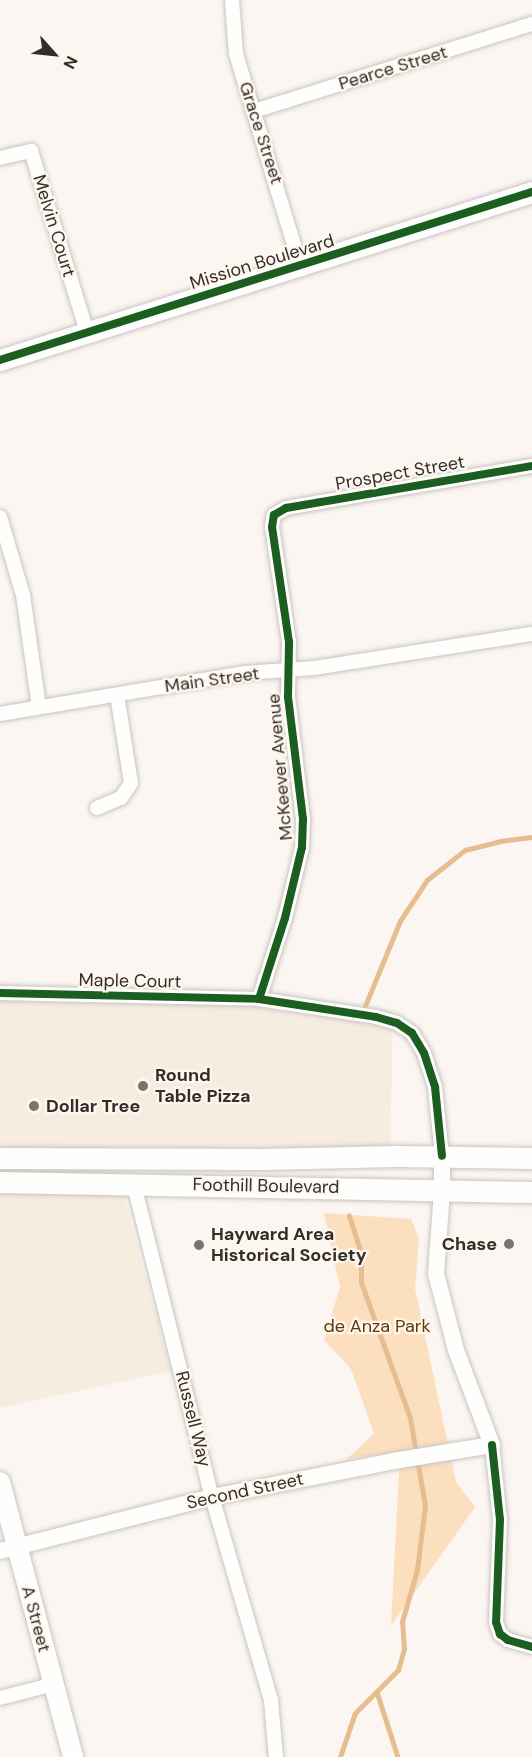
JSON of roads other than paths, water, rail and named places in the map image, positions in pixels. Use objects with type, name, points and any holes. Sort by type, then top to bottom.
[{"type":"main road","name":"Mission Boulevard","points":[[0,360],[532,192]]},
{"type":"main road","name":"Foothill Boulevard","points":[[0,1158],[263,1159],[442,1156],[532,1158]]},
{"type":"main road","name":"Foothill Boulevard","points":[[0,1182],[532,1192]]},
{"type":"main road","name":"A Street","points":[[0,1482],[9,1549],[54,1684],[74,1757]]},
{"type":"street","name":"Grace Street","points":[[232,0],[234,47],[300,265]]},
{"type":"street","name":"Pearce Street","points":[[254,111],[532,24]]},
{"type":"street","name":"Melvin Court","points":[[0,158],[31,151],[87,332]]},
{"type":"street","name":"Prospect Street","points":[[274,515],[285,508],[532,466]]},
{"type":"street","name":"McKeever Avenue","points":[[259,999],[284,924],[302,847],[303,819],[288,696],[289,642],[272,527],[274,515]]},
{"type":"street","points":[[0,517],[23,595],[39,707]]},
{"type":"street","name":"Main Street","points":[[0,714],[246,673],[288,671],[532,634]]},
{"type":"street","points":[[98,808],[121,798],[131,783],[117,695]]},
{"type":"street","name":"Maple Court","points":[[0,993],[259,999],[376,1017],[397,1023],[412,1033],[424,1053],[435,1087],[442,1156]]},
{"type":"street","points":[[442,1156],[436,1274],[456,1350],[492,1445],[500,1520],[496,1622],[500,1634],[508,1640],[532,1647]]},
{"type":"street","name":"Russell Way","points":[[134,1185],[212,1497],[271,1700],[276,1757]]},
{"type":"street","name":"Second Street","points":[[9,1549],[212,1497],[393,1461],[492,1445]]},
{"type":"street","points":[[0,1698],[54,1684]]},
{"type":"waterway","points":[[365,1006],[400,921],[427,880],[465,850],[500,841],[532,837]]},
{"type":"waterway","points":[[340,1757],[355,1713],[398,1670],[404,1649],[402,1622],[417,1570],[425,1506],[410,1418],[361,1283],[361,1253],[349,1216]]},
{"type":"waterway","points":[[377,1692],[398,1757]]},
{"type":"place","name":"Round Table Pizza","points":[[143,1086]]},
{"type":"place","name":"Dollar Tree","points":[[34,1106]]},
{"type":"place","name":"Chase","points":[[509,1244]]},
{"type":"place","name":"Hayward Area Historical Society","points":[[199,1245]]},
{"type":"park label","name":"de Anza Park","points":[[377,1326]]}]
